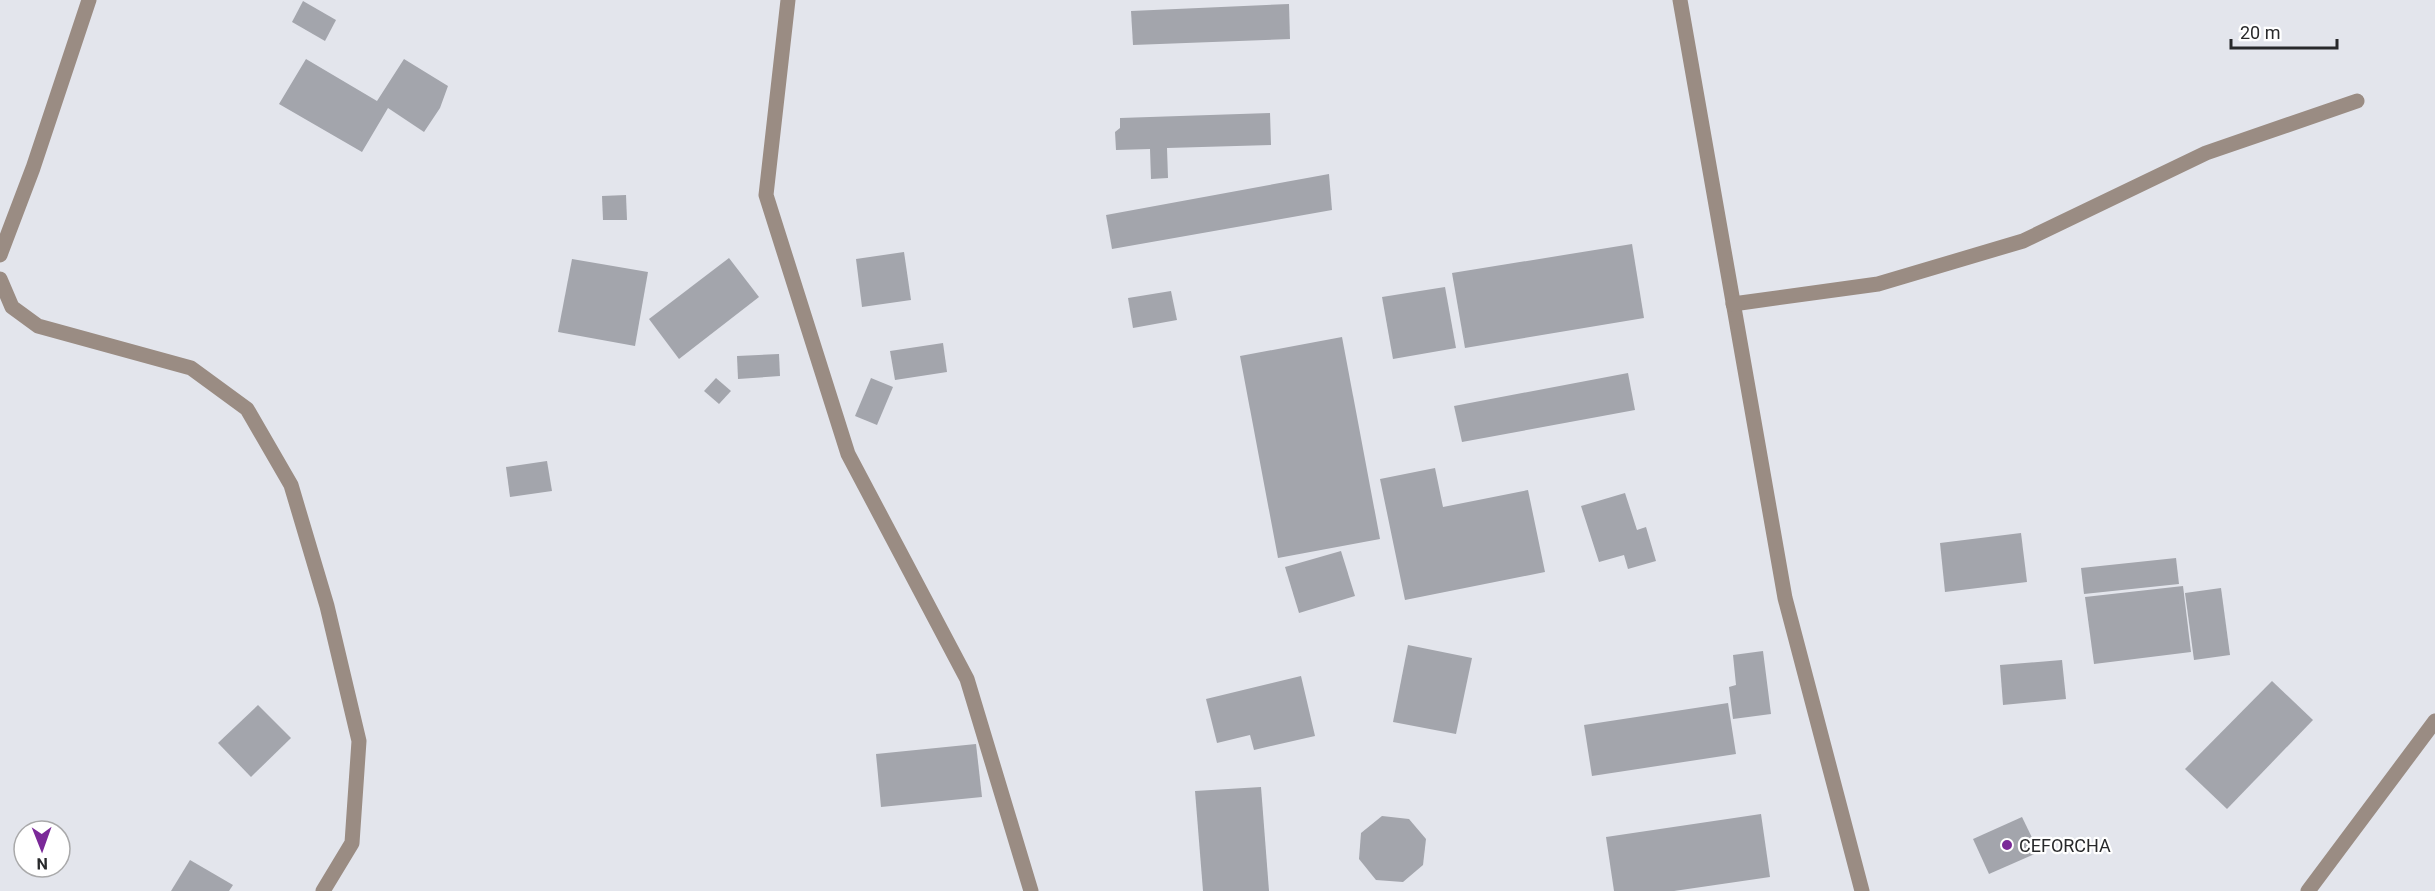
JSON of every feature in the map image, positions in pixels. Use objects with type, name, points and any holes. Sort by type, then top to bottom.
[{"type":"street","points":[[0,255],[33,168],[89,0]]},
{"type":"street","points":[[788,0],[766,195],[848,454],[967,679],[1031,891]]},
{"type":"street","points":[[1680,0],[1785,598],[1862,891]]},
{"type":"street","points":[[1733,304],[1878,284],[2023,241],[2206,153],[2357,101]]},
{"type":"street","points":[[0,279],[6,310],[38,326],[191,368],[247,409],[291,484],[327,606],[359,741],[352,843],[323,891]]},
{"type":"street","points":[[2308,891],[2435,721]]},
{"type":"building","points":[[303,1],[336,20],[325,41],[292,22]]},
{"type":"building","points":[[1289,4],[1290,39],[1133,45],[1131,11]]},
{"type":"building","points":[[306,59],[377,101],[404,59],[448,86],[440,108],[424,132],[388,108],[362,152],[279,104]]},
{"type":"building","points":[[1270,113],[1271,145],[1167,148],[1168,178],[1151,179],[1150,149],[1116,150],[1115,132],[1120,128],[1120,118]]},
{"type":"building","points":[[1329,174],[1332,210],[1112,249],[1106,215]]},
{"type":"building","points":[[626,195],[627,220],[603,220],[602,196]]},
{"type":"building","points":[[1632,244],[1644,318],[1465,348],[1452,273]]},
{"type":"building","points":[[904,252],[911,300],[862,307],[856,259]]},
{"type":"building","points":[[729,258],[759,297],[679,359],[649,319]]},
{"type":"building","points":[[572,259],[648,272],[635,346],[558,332]]},
{"type":"building","points":[[1445,287],[1456,348],[1393,359],[1382,297]]},
{"type":"building","points":[[1171,291],[1177,320],[1133,328],[1128,298]]},
{"type":"building","points":[[1342,337],[1380,539],[1278,558],[1240,356]]},
{"type":"building","points":[[943,343],[947,372],[895,380],[890,351]]},
{"type":"building","points":[[779,354],[780,376],[738,379],[737,356]]},
{"type":"building","points":[[1628,373],[1635,410],[1462,442],[1454,406]]},
{"type":"building","points":[[716,378],[731,391],[719,404],[704,391]]},
{"type":"building","points":[[871,378],[893,387],[877,425],[855,416]]},
{"type":"building","points":[[547,461],[552,491],[510,497],[506,467]]},
{"type":"building","points":[[1435,468],[1443,507],[1528,490],[1545,572],[1405,600],[1380,479]]},
{"type":"building","points":[[1625,493],[1637,530],[1646,527],[1656,561],[1628,569],[1624,555],[1599,562],[1581,506]]},
{"type":"building","points":[[2021,533],[2027,582],[1945,592],[1940,543]]},
{"type":"building","points":[[1341,551],[1355,596],[1299,613],[1285,567]]},
{"type":"building","points":[[2176,558],[2179,584],[2084,594],[2081,568]]},
{"type":"building","points":[[2183,586],[2191,652],[2094,664],[2085,597]]},
{"type":"building","points":[[2221,588],[2230,655],[2194,660],[2185,593]]},
{"type":"building","points":[[1408,645],[1472,658],[1456,734],[1393,722]]},
{"type":"building","points":[[1763,651],[1771,714],[1733,719],[1729,687],[1736,685],[1733,655]]},
{"type":"building","points":[[2062,660],[2066,699],[2003,705],[2000,665]]},
{"type":"building","points":[[1301,676],[1315,736],[1254,750],[1250,735],[1217,743],[1206,699]]},
{"type":"building","points":[[2272,681],[2313,720],[2227,809],[2185,769]]},
{"type":"building","points":[[1728,703],[1736,754],[1592,776],[1584,725]]},
{"type":"building","points":[[258,705],[291,738],[251,777],[218,743]]},
{"type":"building","points":[[976,744],[982,797],[881,807],[876,754]]},
{"type":"building","points":[[1261,787],[1269,891],[1203,891],[1195,791]]},
{"type":"building","points":[[1761,814],[1770,877],[1674,891],[1614,891],[1606,837]]},
{"type":"building","points":[[1382,816],[1409,819],[1426,839],[1423,865],[1403,882],[1376,880],[1359,859],[1361,833]]},
{"type":"building","points":[[2022,817],[2039,852],[1989,874],[1973,839]]},
{"type":"building","points":[[190,860],[233,885],[229,891],[171,891]]},
{"type":"place","name":"CEFORCHA","points":[[2007,845]]}]
